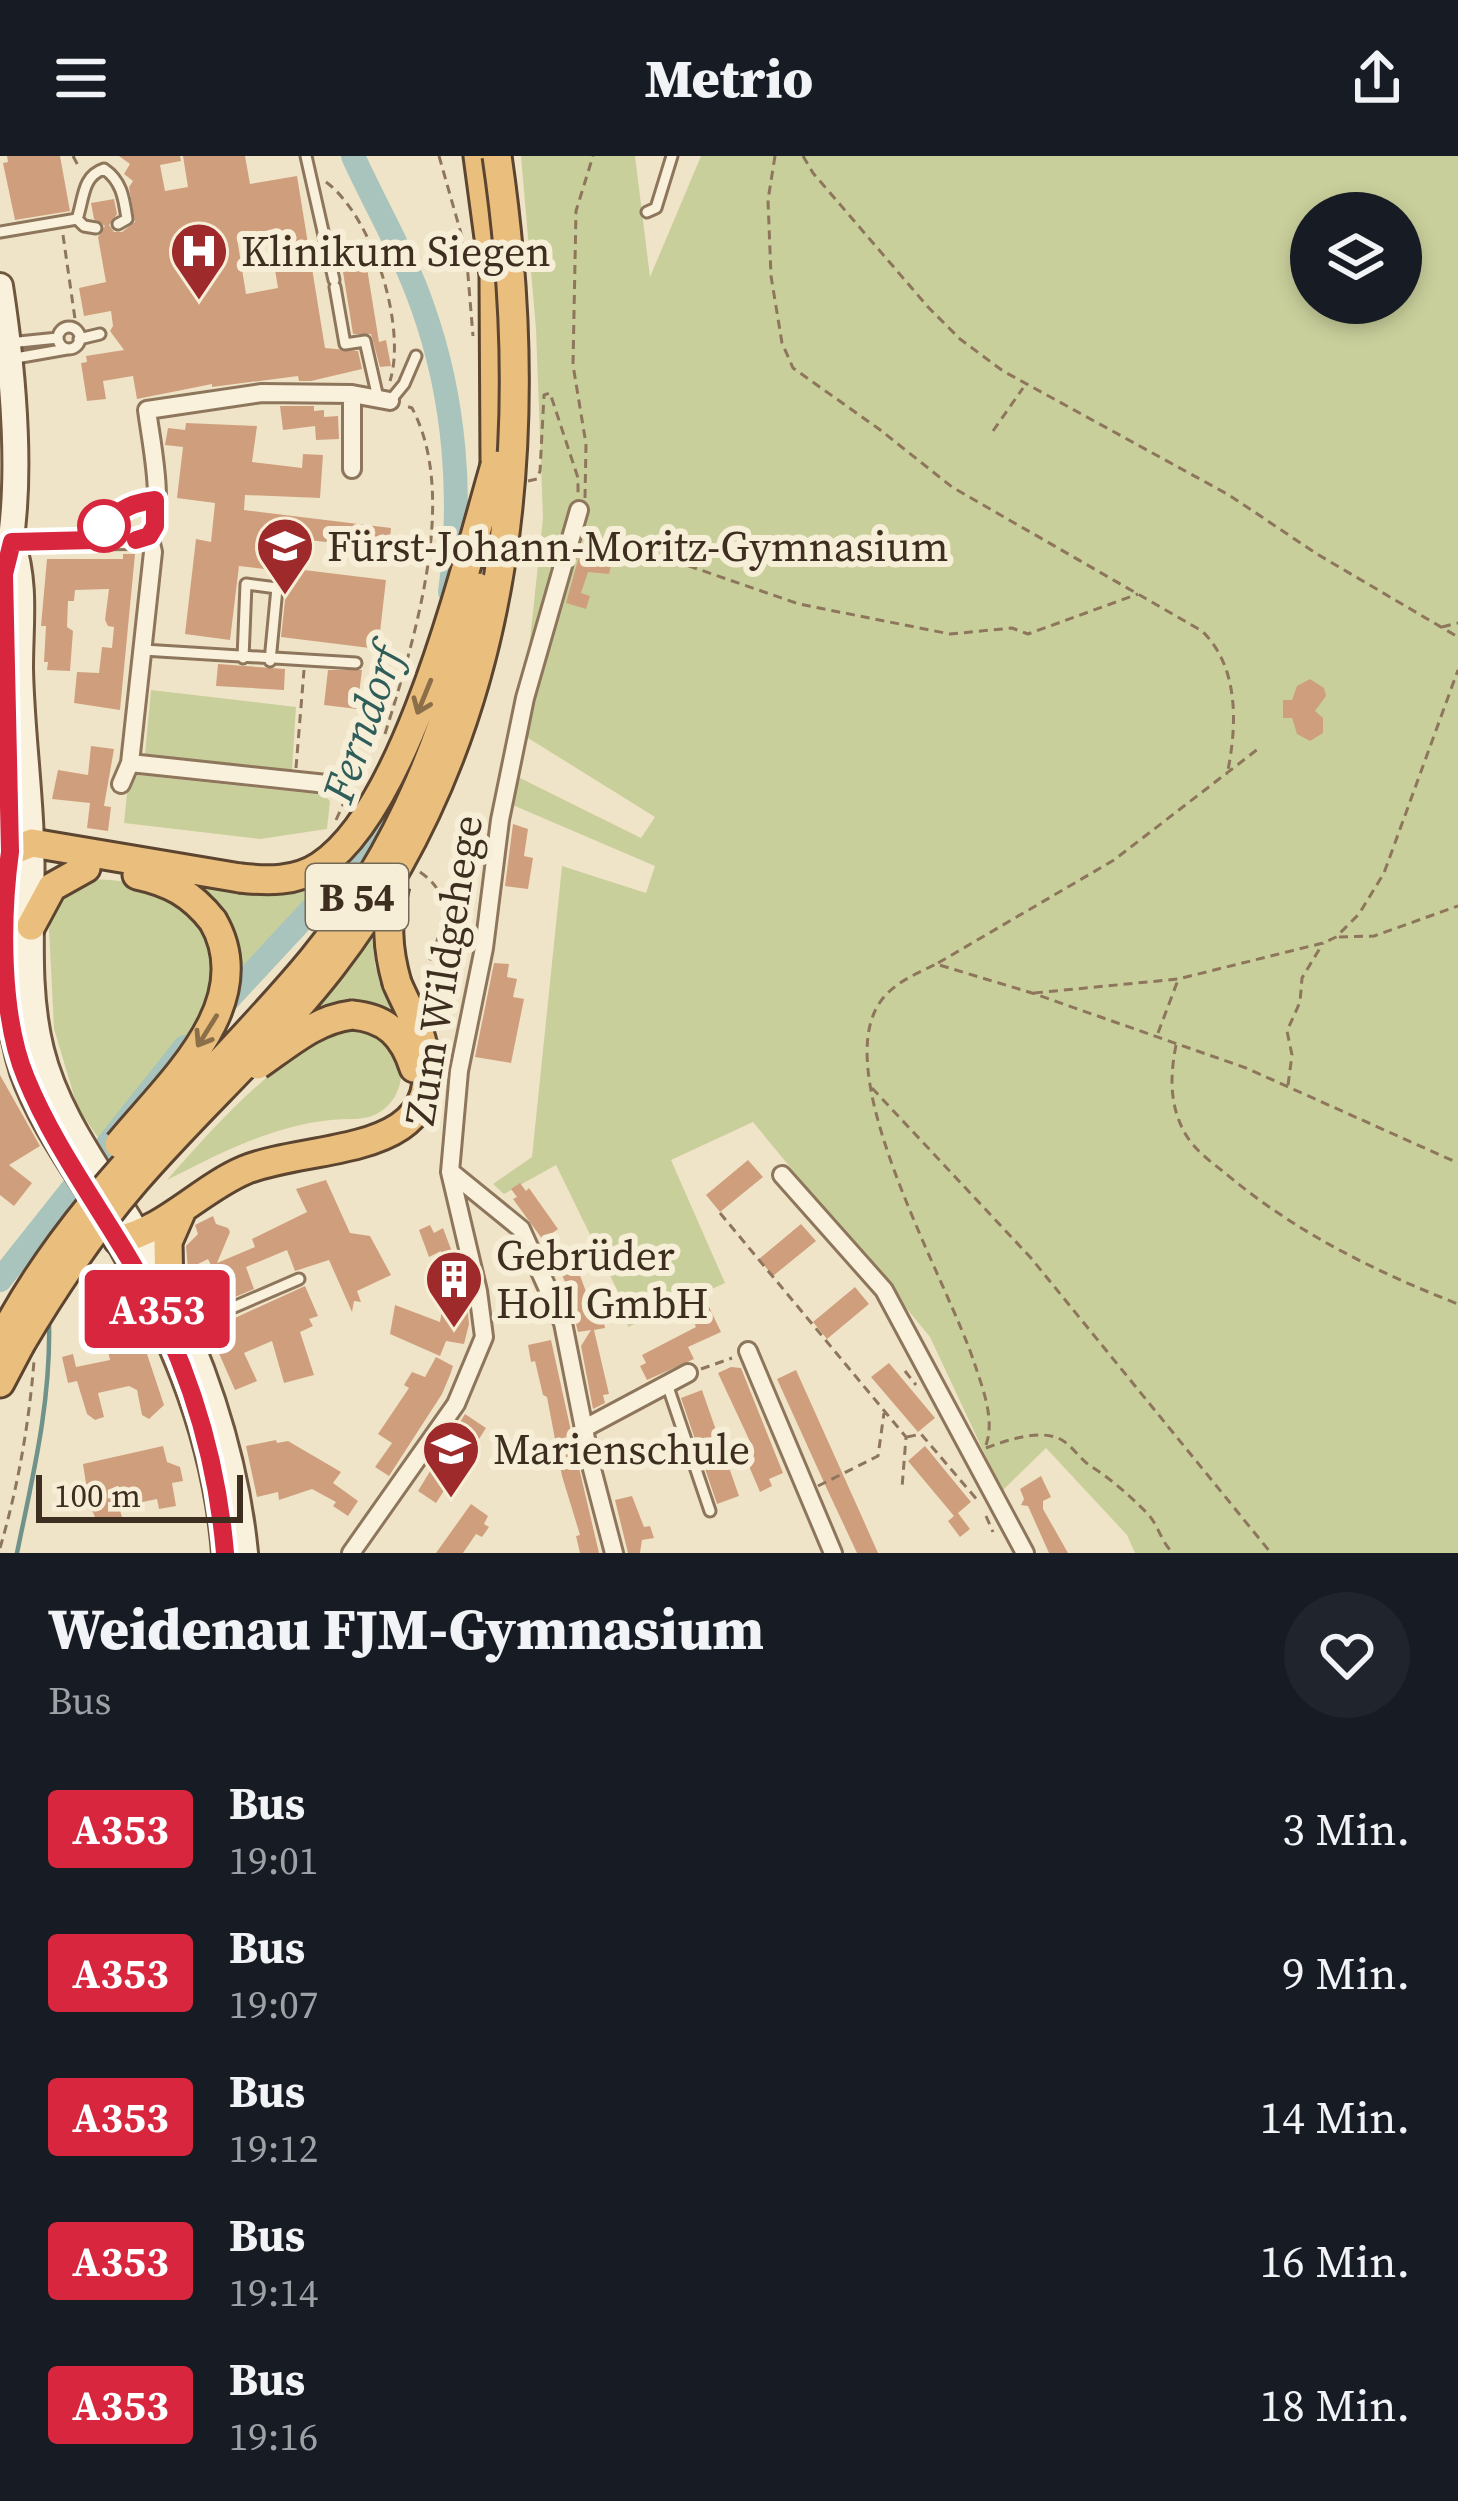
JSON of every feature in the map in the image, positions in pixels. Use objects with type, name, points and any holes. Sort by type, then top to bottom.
[{"type":"highway","name":"B 54","points":[[0,1342],[61,1246],[119,1170],[315,956],[387,848],[426,768],[471,623],[495,465],[494,275],[478,156]]},
{"type":"highway","name":"B 54","points":[[0,1383],[47,1300],[101,1223],[330,969],[405,862],[435,796],[459,736],[489,631],[506,540],[515,428],[515,345],[497,156]]},
{"type":"highway","points":[[24,852],[274,880],[306,874],[332,857],[366,812],[429,685],[495,465]]},
{"type":"highway","points":[[24,852],[86,868],[140,875],[176,887],[213,921],[226,949],[227,971],[217,1016],[74,1208],[61,1246]]},
{"type":"highway","points":[[129,1233],[251,1168],[291,1156],[365,1145],[404,1126],[427,1090],[410,987],[388,950],[387,926],[405,862]]},
{"type":"highway","points":[[31,926],[52,887],[86,868]]},
{"type":"highway","points":[[129,1233],[186,1182],[248,1150],[352,1130],[394,1113],[413,1088],[415,1071],[406,1043],[376,1019],[334,1017],[214,1095]]},
{"type":"highway","points":[[169,1295],[168,1242],[184,1206]]},
{"type":"main road","points":[[0,286],[10,351],[6,541],[23,574],[20,672],[32,995],[40,1049],[75,1149]]},
{"type":"main road","points":[[24,852],[7,967],[6,1023],[24,1075],[169,1295],[236,1473],[245,1553]]},
{"type":"main road","points":[[129,1233],[200,1418],[225,1553]]},
{"type":"street","points":[[6,541],[149,536],[155,526],[155,500],[147,410],[262,393],[384,399]]},
{"type":"street","points":[[352,394],[352,469]]},
{"type":"street","points":[[94,540],[122,508],[155,500]]},
{"type":"street","name":"Zum Wildgehege","points":[[351,1553],[456,1404],[484,1337],[450,1172],[459,1071],[525,698],[579,509]]},
{"type":"street","points":[[121,784],[130,763],[143,650],[153,552],[149,536]]},
{"type":"street","points":[[130,763],[336,785]]},
{"type":"street","points":[[450,1172],[521,1229],[563,1323],[614,1553]]},
{"type":"street","points":[[782,1175],[884,1290],[980,1453],[1025,1553]]},
{"type":"street","points":[[748,1352],[833,1553]]},
{"type":"street","points":[[583,1429],[688,1373]]},
{"type":"lane","points":[[306,156],[345,344],[365,341],[384,399],[404,384],[416,356]]},
{"type":"lane","points":[[647,212],[656,208],[672,156]]},
{"type":"lane","points":[[77,219],[86,182],[93,172],[104,169],[114,176],[127,219],[118,224]]},
{"type":"lane","points":[[0,232],[77,219],[96,228]]},
{"type":"lane","points":[[10,351],[58,338],[66,328],[78,335],[100,334]]},
{"type":"lane","points":[[10,351],[67,349],[77,346],[78,335]]},
{"type":"lane","points":[[58,338],[67,349]]},
{"type":"lane","points":[[243,658],[246,584],[277,588],[270,661]]},
{"type":"lane","points":[[143,650],[356,663]]},
{"type":"lane","points":[[186,1333],[299,1279]]},
{"type":"lane","points":[[668,1384],[710,1511]]},
{"type":"path","points":[[74,156],[86,182]]},
{"type":"path","points":[[579,509],[587,479],[584,426],[573,383],[576,211],[593,156]]},
{"type":"path","points":[[775,156],[768,200],[771,276],[782,343],[793,368],[879,428],[952,488],[1202,631],[1224,658],[1232,695],[1233,745],[1227,775]]},
{"type":"path","points":[[802,156],[928,307],[960,339],[1024,387],[1110,428],[1229,495],[1317,554],[1458,637]]},
{"type":"path","points":[[310,170],[333,187],[352,213],[384,282],[398,345],[384,399],[412,408],[426,435],[431,516],[416,631],[383,742]]},
{"type":"path","points":[[61,221],[78,335]]},
{"type":"path","points":[[993,431],[1024,387]]},
{"type":"path","points":[[661,556],[799,604],[950,634],[1012,628],[1028,634],[1139,593]]},
{"type":"path","points":[[1441,627],[1458,623]]},
{"type":"path","points":[[295,781],[304,662]]},
{"type":"path","points":[[1032,993],[1178,979],[1336,937],[1371,900],[1384,873],[1458,670]]},
{"type":"path","points":[[980,1453],[990,1429],[978,1372],[873,1112],[868,1045],[876,1009],[903,980],[1114,860],[1258,749]]},
{"type":"path","points":[[336,785],[336,820],[350,788],[376,755]]},
{"type":"path","points":[[405,862],[430,880],[445,922],[410,987]]},
{"type":"path","points":[[1336,937],[1374,936],[1458,905]]},
{"type":"path","points":[[1288,1087],[1292,1055],[1288,1031],[1300,1002],[1302,978],[1323,943]]},
{"type":"path","points":[[936,964],[1177,1043],[1458,1162]]},
{"type":"path","points":[[1157,1037],[1178,979]]},
{"type":"path","points":[[1177,1043],[1172,1093],[1187,1136],[1200,1153],[1266,1205],[1332,1248],[1458,1304]]},
{"type":"path","points":[[871,1087],[1031,1258],[1271,1553]]},
{"type":"path","points":[[720,1213],[906,1437],[902,1488]]},
{"type":"path","points":[[688,1373],[748,1352]]},
{"type":"path","points":[[0,1548],[13,1506],[31,1408],[34,1358]]},
{"type":"path","points":[[807,1491],[878,1456],[884,1411]]},
{"type":"path","points":[[906,1437],[921,1434],[942,1455],[982,1506],[993,1532]]},
{"type":"path","points":[[980,1453],[1024,1436],[1058,1437],[1105,1472],[1150,1515],[1173,1553]]},
{"type":"path","points":[[942,1455],[946,1442]]},
{"type":"green space","points":[[521,156],[635,156],[650,277],[701,156],[1458,156],[1458,1553],[1135,1553],[1127,1535],[1046,1448],[1002,1491],[930,1337],[753,1122],[671,1160],[725,1283],[628,1327],[622,1300],[556,1165],[504,1194],[493,1184],[532,1157],[562,866],[646,893],[655,866],[501,800],[508,772],[641,838],[655,817],[520,733],[543,518],[536,329]]},
{"type":"green space","points":[[151,690],[296,707],[292,770],[145,754]]},
{"type":"green space","points":[[129,774],[324,795],[330,801],[327,829],[260,839],[124,823]]},
{"type":"green space","points":[[336,877],[239,977],[238,953],[189,880],[282,892]]},
{"type":"green space","points":[[78,879],[133,883],[168,894],[195,916],[216,963],[213,990],[189,1037],[102,1143],[78,1109],[54,1029],[49,929],[53,905]]},
{"type":"green space","points":[[372,937],[375,965],[398,1018],[308,1017]]},
{"type":"green space","points":[[342,1026],[381,1033],[398,1053],[400,1083],[384,1109],[365,1118],[309,1123],[266,1135],[167,1180],[269,1075]]},
{"type":"building","points":[[7,156],[60,156],[70,211],[15,220],[3,163],[8,162]]},
{"type":"building","points":[[119,156],[180,156],[181,161],[160,165],[165,191],[188,187],[183,156],[245,156],[250,184],[297,176],[325,348],[358,351],[362,369],[311,381],[299,381],[298,376],[212,384],[137,399],[133,376],[103,381],[106,399],[87,401],[81,363],[87,362],[86,356],[124,350],[110,331],[111,311],[84,316],[79,288],[106,282],[98,237],[105,226],[94,219],[91,203],[114,199],[117,214],[109,225],[114,232],[135,222],[129,187],[133,181],[124,174],[130,164]],"holes":[[[269,233],[278,288],[246,294],[237,238]]]},
{"type":"building","points":[[367,268],[379,342],[386,340],[391,366],[380,367],[371,334],[353,334],[343,272]]},
{"type":"building","points":[[280,406],[314,406],[314,411],[324,410],[324,417],[338,416],[339,439],[316,440],[315,426],[283,430]]},
{"type":"building","points":[[186,423],[257,426],[252,462],[302,468],[303,454],[323,455],[320,498],[245,495],[244,510],[391,528],[389,549],[308,540],[304,570],[386,580],[378,649],[281,637],[288,572],[239,566],[230,640],[185,634],[196,539],[211,542],[215,503],[177,498],[183,447],[165,445],[168,428],[185,430]]},
{"type":"building","points":[[580,553],[612,562],[609,574],[588,572],[581,593],[590,596],[586,609],[566,603]]},
{"type":"building","points":[[123,554],[135,554],[120,710],[74,703],[77,672],[99,673],[102,647],[112,648],[114,627],[105,620],[109,589],[75,590],[74,601],[68,601],[67,627],[73,631],[70,671],[47,670],[46,626],[41,626],[47,559],[123,559]]},
{"type":"building","points":[[218,664],[285,669],[284,690],[216,686]]},
{"type":"building","points":[[328,670],[362,670],[357,709],[324,705]]},
{"type":"building","points":[[1310,679],[1324,688],[1326,696],[1315,711],[1323,718],[1323,733],[1310,741],[1297,734],[1292,718],[1283,718],[1283,700],[1292,700],[1297,686]]},
{"type":"building","points":[[91,746],[114,749],[104,806],[111,807],[108,831],[87,828],[90,803],[52,799],[58,770],[88,775]]},
{"type":"building","points":[[513,824],[528,829],[524,856],[533,858],[528,889],[505,886]]},
{"type":"building","points":[[494,963],[509,964],[507,977],[517,979],[513,997],[524,999],[511,1063],[475,1057]]},
{"type":"building","points":[[0,1075],[40,1146],[9,1165],[32,1183],[14,1206],[0,1195]]},
{"type":"building","points":[[748,1160],[763,1177],[720,1212],[706,1195]]},
{"type":"building","points":[[326,1180],[350,1233],[370,1236],[391,1275],[357,1291],[361,1302],[354,1301],[352,1312],[329,1260],[295,1271],[287,1250],[246,1267],[254,1289],[228,1300],[208,1259],[188,1269],[186,1246],[198,1234],[195,1225],[213,1216],[216,1224],[228,1228],[217,1263],[255,1247],[252,1239],[307,1212],[296,1189]]},
{"type":"building","points":[[520,1183],[526,1191],[529,1188],[558,1229],[543,1240],[513,1199],[517,1197],[511,1189]]},
{"type":"building","points":[[801,1224],[816,1241],[773,1276],[759,1259]]},
{"type":"building","points":[[430,1225],[434,1233],[443,1228],[463,1281],[450,1284],[441,1251],[429,1257],[419,1230]]},
{"type":"building","points":[[567,1249],[575,1251],[593,1311],[602,1310],[605,1328],[594,1330],[609,1394],[603,1395],[605,1403],[593,1409],[581,1346],[591,1330],[578,1332],[554,1257]]},
{"type":"building","points":[[305,1286],[318,1316],[309,1319],[313,1326],[300,1332],[314,1375],[284,1383],[272,1341],[244,1353],[257,1381],[235,1390],[214,1342],[219,1340],[213,1328]]},
{"type":"building","points":[[855,1287],[869,1304],[827,1339],[813,1322]]},
{"type":"building","points":[[444,1298],[467,1303],[464,1344],[446,1341],[440,1356],[390,1334],[395,1305],[440,1322]]},
{"type":"building","points":[[709,1307],[721,1332],[688,1347],[694,1359],[647,1380],[640,1366],[646,1363],[642,1355],[696,1327],[691,1315]]},
{"type":"building","points":[[137,1324],[164,1405],[149,1419],[142,1415],[137,1390],[129,1386],[98,1393],[104,1417],[95,1420],[87,1414],[77,1381],[68,1383],[62,1357],[73,1354],[76,1367],[110,1360],[105,1338]]},
{"type":"building","points":[[551,1340],[599,1553],[580,1553],[576,1536],[580,1535],[562,1476],[547,1397],[535,1361],[531,1362],[528,1345]]},
{"type":"building","points":[[436,1357],[453,1366],[450,1375],[389,1476],[375,1467],[392,1443],[378,1434],[409,1388],[404,1385],[412,1372],[425,1377]]},
{"type":"building","points":[[889,1363],[935,1418],[918,1432],[871,1377]]},
{"type":"building","points":[[741,1368],[783,1473],[769,1479],[772,1486],[760,1492],[743,1452],[753,1448],[718,1373]]},
{"type":"building","points":[[796,1370],[878,1553],[857,1553],[777,1379]]},
{"type":"building","points":[[702,1390],[739,1496],[717,1504],[681,1398]]},
{"type":"building","points":[[465,1414],[486,1428],[472,1450],[479,1455],[471,1465],[464,1460],[436,1503],[418,1491]]},
{"type":"building","points":[[288,1441],[341,1472],[333,1483],[358,1501],[348,1516],[333,1506],[336,1502],[312,1489],[279,1500],[278,1492],[257,1497],[246,1446]]},
{"type":"building","points":[[163,1446],[167,1462],[180,1467],[183,1481],[172,1483],[176,1506],[159,1509],[157,1499],[119,1507],[122,1517],[97,1522],[83,1464]]},
{"type":"building","points":[[925,1446],[971,1502],[958,1513],[970,1529],[960,1537],[948,1521],[954,1516],[908,1461]]},
{"type":"building","points":[[1041,1476],[1051,1497],[1043,1501],[1043,1509],[1068,1553],[1049,1553],[1028,1506],[1021,1505],[1020,1489]]},
{"type":"building","points":[[632,1496],[644,1527],[650,1526],[654,1538],[642,1540],[640,1553],[628,1553],[615,1500]]},
{"type":"building","points":[[471,1504],[488,1516],[484,1524],[489,1527],[482,1537],[476,1534],[463,1553],[436,1553]]},
{"type":"waterway","name":"Ferndorf","points":[[353,156],[416,288],[443,377],[456,485],[450,592]]},
{"type":"waterway","name":"Ferndorf","points":[[220,1008],[349,869],[376,818]]},
{"type":"waterway","name":"Ferndorf","points":[[0,1280],[185,1047]]},
{"type":"waterway","points":[[49,1239],[52,1211]]},
{"type":"waterway","points":[[17,1553],[44,1410],[49,1322]]},
{"type":"bus line","name":"A353","points":[[136,540],[149,536],[155,526],[155,500],[122,508],[94,540],[12,542],[4,574],[8,998],[24,1075],[156,1307],[181,1362],[211,1459],[225,1553]]},
{"type":"place","name":"Klinikum Siegen","points":[[199,302]]},
{"type":"place","name":"Fürst-Johann-Moritz-Gymnasium","points":[[285,597]]},
{"type":"place","name":"Gebrüder Holl GmbH","points":[[454,1330]]},
{"type":"place","name":"Marienschule","points":[[451,1500]]}]
